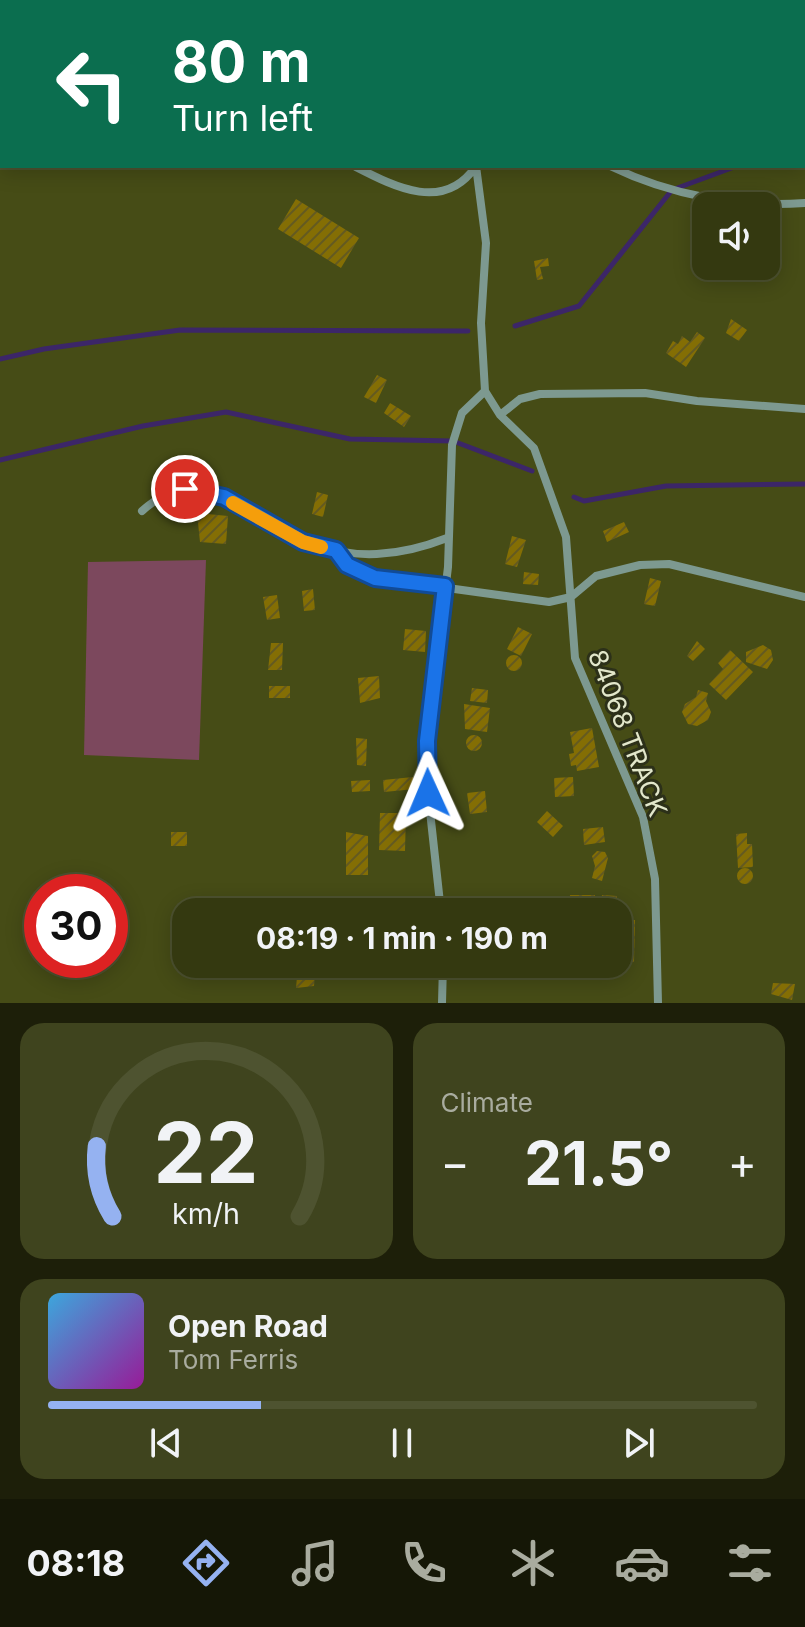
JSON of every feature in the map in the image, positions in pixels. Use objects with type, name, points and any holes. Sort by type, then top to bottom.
[{"type":"street","points":[[358,168],[401,188],[426,193],[448,191],[465,182],[475,168]]},
{"type":"street","name":"84068 TRACK","points":[[476,168],[486,243],[481,323],[485,391],[500,415],[534,448],[546,474],[566,537],[575,658],[643,817],[655,879],[658,1003]]},
{"type":"street","points":[[615,168],[672,190],[718,200],[805,203]]},
{"type":"street","points":[[439,898],[428,793],[427,741],[448,567],[447,538],[456,424],[468,405],[485,391]]},
{"type":"street","points":[[500,415],[520,399],[540,394],[645,393],[697,401],[805,409]]},
{"type":"street","points":[[142,511],[158,495],[174,489],[204,490],[224,497],[303,542],[336,550],[398,555],[447,538]]},
{"type":"street","points":[[336,550],[347,565],[375,578],[549,602],[571,597],[596,576],[640,565],[669,564],[805,597]]},
{"type":"street","points":[[442,1003],[443,978]]},
{"type":"shaded area","points":[[206,560],[199,760],[84,755],[88,562]]},
{"type":"building","points":[[296,199],[359,238],[341,268],[278,229]]},
{"type":"building","points":[[548,258],[549,266],[540,267],[543,279],[537,280],[534,261]]},
{"type":"building","points":[[731,319],[747,330],[739,341],[726,333]]},
{"type":"building","points":[[697,332],[705,338],[686,367],[666,353],[673,341],[678,344],[682,336],[690,342]]},
{"type":"building","points":[[377,375],[387,380],[376,403],[364,397]]},
{"type":"building","points":[[390,403],[411,416],[404,427],[384,413]]},
{"type":"building","points":[[317,492],[328,495],[323,517],[312,514]]},
{"type":"building","points":[[197,513],[228,516],[226,544],[200,542]]},
{"type":"building","points":[[624,522],[629,532],[607,542],[603,531]]},
{"type":"building","points":[[512,536],[526,540],[517,567],[505,564]]},
{"type":"building","points":[[524,572],[539,574],[538,585],[523,584]]},
{"type":"building","points":[[650,578],[661,581],[655,606],[644,604]]},
{"type":"building","points":[[313,589],[315,610],[304,611],[302,591]]},
{"type":"building","points":[[277,595],[280,618],[267,620],[263,597]]},
{"type":"building","points":[[518,627],[532,634],[521,656],[507,649]]},
{"type":"building","points":[[405,629],[426,631],[425,652],[403,650]]},
{"type":"building","points":[[697,641],[705,649],[693,661],[687,656]]},
{"type":"building","points":[[271,643],[283,643],[282,670],[268,670]]},
{"type":"building","points":[[763,645],[771,650],[773,660],[767,669],[746,662],[746,652]]},
{"type":"building","points":[[730,650],[753,672],[726,700],[709,684],[723,669],[718,663]]},
{"type":"building","points":[[511,655],[517,655],[522,663],[520,669],[511,671],[506,666],[506,660]]},
{"type":"building","points":[[379,676],[380,698],[360,703],[358,678]]},
{"type":"building","points":[[269,686],[290,686],[290,698],[269,698]]},
{"type":"building","points":[[472,688],[488,690],[487,703],[470,701]]},
{"type":"building","points":[[698,690],[708,693],[706,701],[711,712],[708,720],[697,726],[688,724],[682,712],[685,704],[696,697]]},
{"type":"building","points":[[464,704],[490,708],[487,732],[465,729]]},
{"type":"building","points":[[592,728],[599,767],[577,771],[576,765],[571,766],[569,754],[574,753],[570,732]]},
{"type":"building","points":[[474,735],[482,743],[474,751],[466,743]]},
{"type":"building","points":[[356,738],[367,739],[366,766],[357,765]]},
{"type":"building","points":[[413,777],[415,789],[384,792],[383,780]]},
{"type":"building","points":[[573,777],[574,796],[555,797],[554,778]]},
{"type":"building","points":[[370,780],[370,791],[352,792],[351,781]]},
{"type":"building","points":[[485,791],[487,812],[470,814],[467,793]]},
{"type":"building","points":[[547,811],[563,826],[553,837],[537,822]]},
{"type":"building","points":[[380,813],[406,813],[405,851],[379,850]]},
{"type":"building","points":[[603,827],[605,842],[584,845],[583,829]]},
{"type":"building","points":[[171,832],[187,832],[187,846],[171,846]]},
{"type":"building","points":[[346,832],[368,836],[368,875],[346,875]]},
{"type":"building","points":[[747,833],[747,844],[752,844],[753,867],[738,868],[736,834]]},
{"type":"building","points":[[597,851],[605,852],[608,858],[602,881],[592,878],[595,866],[592,856]]},
{"type":"building","points":[[742,868],[748,868],[753,876],[751,882],[742,884],[737,879],[737,873]]},
{"type":"building","points":[[570,895],[595,895],[595,898],[570,898]]},
{"type":"building","points":[[632,920],[635,920],[632,962]]},
{"type":"building","points":[[297,978],[315,978],[314,986],[296,988]]},
{"type":"building","points":[[773,983],[795,984],[792,1000],[771,994]]},
{"type":"waterway","points":[[515,326],[579,306],[672,190],[732,168]]},
{"type":"waterway","points":[[0,359],[44,349],[180,330],[468,331]]},
{"type":"waterway","points":[[0,460],[143,426],[226,412],[350,439],[453,441],[532,471]]},
{"type":"waterway","points":[[574,497],[584,501],[666,486],[805,484]]},
{"type":"slow traffic","points":[[233,503],[303,542],[321,547]]},
{"type":"route","points":[[185,489],[204,490],[224,497],[303,542],[336,550],[347,565],[375,578],[445,586],[427,741],[428,793]]}]
